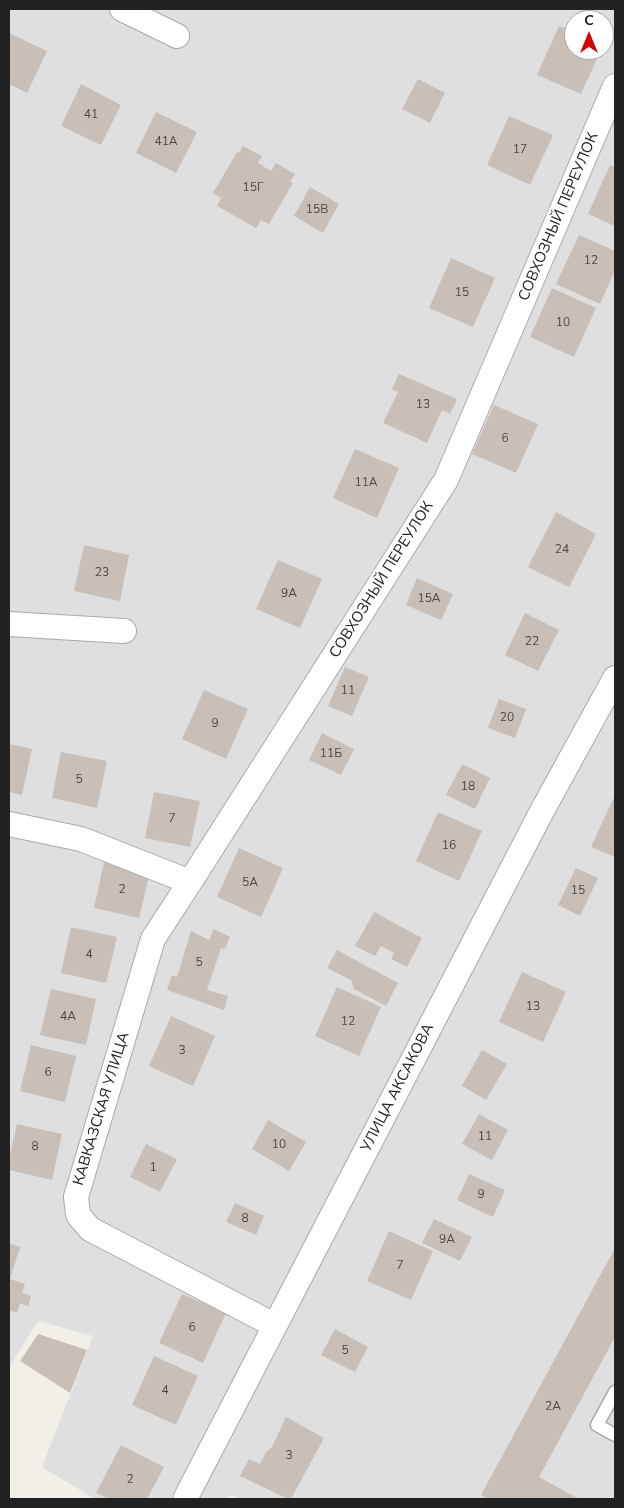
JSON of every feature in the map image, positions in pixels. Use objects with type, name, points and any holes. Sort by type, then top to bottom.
[{"type":"street","points":[[122,9],[177,36]]},
{"type":"street","name":"СОВХОЗНЫЙ ПЕРЕУЛОК","points":[[190,882],[446,480],[615,86]]},
{"type":"street","points":[[9,624],[124,631]]},
{"type":"street","name":"УЛИЦА АКСАКОВА","points":[[185,1499],[542,811],[615,678]]},
{"type":"street","points":[[9,824],[81,840],[190,882]]},
{"type":"street","name":"КАВКАЗСКАЯ УЛИЦА","points":[[190,882],[153,939],[76,1197],[78,1215],[90,1229],[274,1325]]},
{"type":"lane","points":[[615,1392],[597,1425],[615,1435]]},
{"type":"shaded area","points":[[9,9],[615,9],[615,1499],[239,1499],[231,1495],[223,1499],[95,1499],[42,1467],[93,1336],[38,1321],[9,1368]]},
{"type":"building","points":[[559,26],[564,28],[564,60],[596,60],[581,94],[537,75]]},
{"type":"building","points":[[9,33],[47,51],[27,93],[9,84]]},
{"type":"building","points":[[418,79],[445,93],[430,123],[402,109]]},
{"type":"building","points":[[81,84],[121,105],[101,145],[61,126]]},
{"type":"building","points":[[156,112],[197,132],[176,173],[136,153]]},
{"type":"building","points":[[509,116],[553,135],[530,185],[487,165]]},
{"type":"building","points":[[243,146],[262,156],[258,163],[271,171],[276,163],[295,174],[290,182],[293,183],[269,224],[261,220],[256,228],[217,206],[221,198],[213,193],[237,152],[239,153]]},
{"type":"building","points":[[610,165],[615,167],[615,226],[588,214]]},
{"type":"building","points":[[310,187],[339,204],[323,233],[294,216]]},
{"type":"building","points":[[579,235],[615,251],[615,270],[600,304],[556,284]]},
{"type":"building","points":[[451,258],[495,278],[473,327],[429,308]]},
{"type":"building","points":[[552,288],[596,308],[574,357],[530,337]]},
{"type":"building","points":[[399,374],[457,399],[450,414],[442,410],[427,443],[383,423],[398,392],[392,389]]},
{"type":"building","points":[[494,405],[538,424],[516,473],[472,454]]},
{"type":"building","points":[[355,449],[399,468],[377,518],[333,498]]},
{"type":"building","points":[[556,512],[596,534],[569,587],[528,567]]},
{"type":"building","points":[[84,545],[129,555],[120,601],[74,591]]},
{"type":"building","points":[[278,560],[322,579],[300,628],[256,609]]},
{"type":"building","points":[[417,578],[453,594],[441,620],[406,605]]},
{"type":"building","points":[[525,613],[559,630],[538,671],[505,655]]},
{"type":"building","points":[[345,667],[369,677],[352,716],[328,706]]},
{"type":"building","points":[[204,690],[248,709],[226,759],[182,739]]},
{"type":"building","points":[[499,699],[526,709],[515,738],[488,728]]},
{"type":"building","points":[[322,733],[354,749],[341,775],[309,760]]},
{"type":"building","points":[[9,744],[32,749],[22,795],[9,792]]},
{"type":"building","points":[[61,752],[107,761],[97,808],[52,798]]},
{"type":"building","points":[[462,764],[490,778],[475,809],[446,795]]},
{"type":"building","points":[[154,792],[200,801],[190,847],[145,838]]},
{"type":"building","points":[[615,798],[615,857],[591,847]]},
{"type":"building","points":[[438,812],[482,831],[459,881],[416,861]]},
{"type":"building","points":[[239,848],[283,868],[261,917],[217,897]]},
{"type":"building","points":[[104,862],[150,872],[139,918],[94,908]]},
{"type":"building","points":[[576,868],[598,878],[580,916],[558,905]]},
{"type":"building","points":[[374,912],[422,938],[407,967],[391,959],[394,953],[381,946],[375,956],[355,946]]},
{"type":"building","points":[[71,927],[117,937],[106,983],[61,973]]},
{"type":"building","points":[[214,929],[230,937],[225,949],[221,948],[207,990],[228,996],[224,1010],[167,990],[172,975],[177,977],[191,931],[209,940]]},
{"type":"building","points":[[337,950],[398,983],[386,1006],[354,989],[351,980],[327,968]]},
{"type":"building","points":[[522,972],[566,992],[543,1042],[499,1022]]},
{"type":"building","points":[[337,987],[381,1007],[359,1056],[315,1036]]},
{"type":"building","points":[[51,989],[96,999],[86,1045],[40,1035]]},
{"type":"building","points":[[171,1016],[215,1036],[193,1086],[149,1066]]},
{"type":"building","points":[[31,1045],[76,1056],[65,1102],[20,1091]]},
{"type":"building","points":[[482,1050],[507,1064],[486,1100],[462,1086]]},
{"type":"building","points":[[479,1114],[508,1130],[492,1160],[462,1144]]},
{"type":"building","points":[[268,1120],[306,1142],[289,1171],[252,1149]]},
{"type":"building","points":[[17,1124],[62,1134],[52,1180],[9,1170],[9,1159]]},
{"type":"building","points":[[146,1144],[177,1159],[160,1192],[130,1177]]},
{"type":"building","points":[[469,1174],[505,1190],[493,1217],[457,1200]]},
{"type":"building","points":[[235,1203],[264,1216],[256,1235],[226,1222]]},
{"type":"building","points":[[434,1219],[472,1237],[460,1261],[422,1243]]},
{"type":"building","points":[[389,1231],[433,1251],[411,1300],[367,1281]]},
{"type":"building","points":[[9,1243],[20,1247],[10,1279],[25,1284],[22,1293],[31,1296],[28,1306],[20,1303],[17,1313],[9,1310]]},
{"type":"building","points":[[615,1248],[615,1337],[539,1477],[579,1499],[488,1499],[481,1495]]},
{"type":"building","points":[[182,1294],[226,1313],[203,1363],[159,1343]]},
{"type":"building","points":[[335,1329],[368,1347],[355,1372],[321,1355]]},
{"type":"building","points":[[38,1334],[87,1350],[70,1393],[20,1361]]},
{"type":"building","points":[[154,1356],[198,1376],[176,1425],[132,1405]]},
{"type":"building","points":[[286,1417],[324,1438],[292,1497],[288,1499],[240,1476],[249,1459],[260,1464],[266,1452],[272,1447]]},
{"type":"building","points":[[121,1445],[164,1467],[147,1499],[109,1499],[96,1493]]}]
